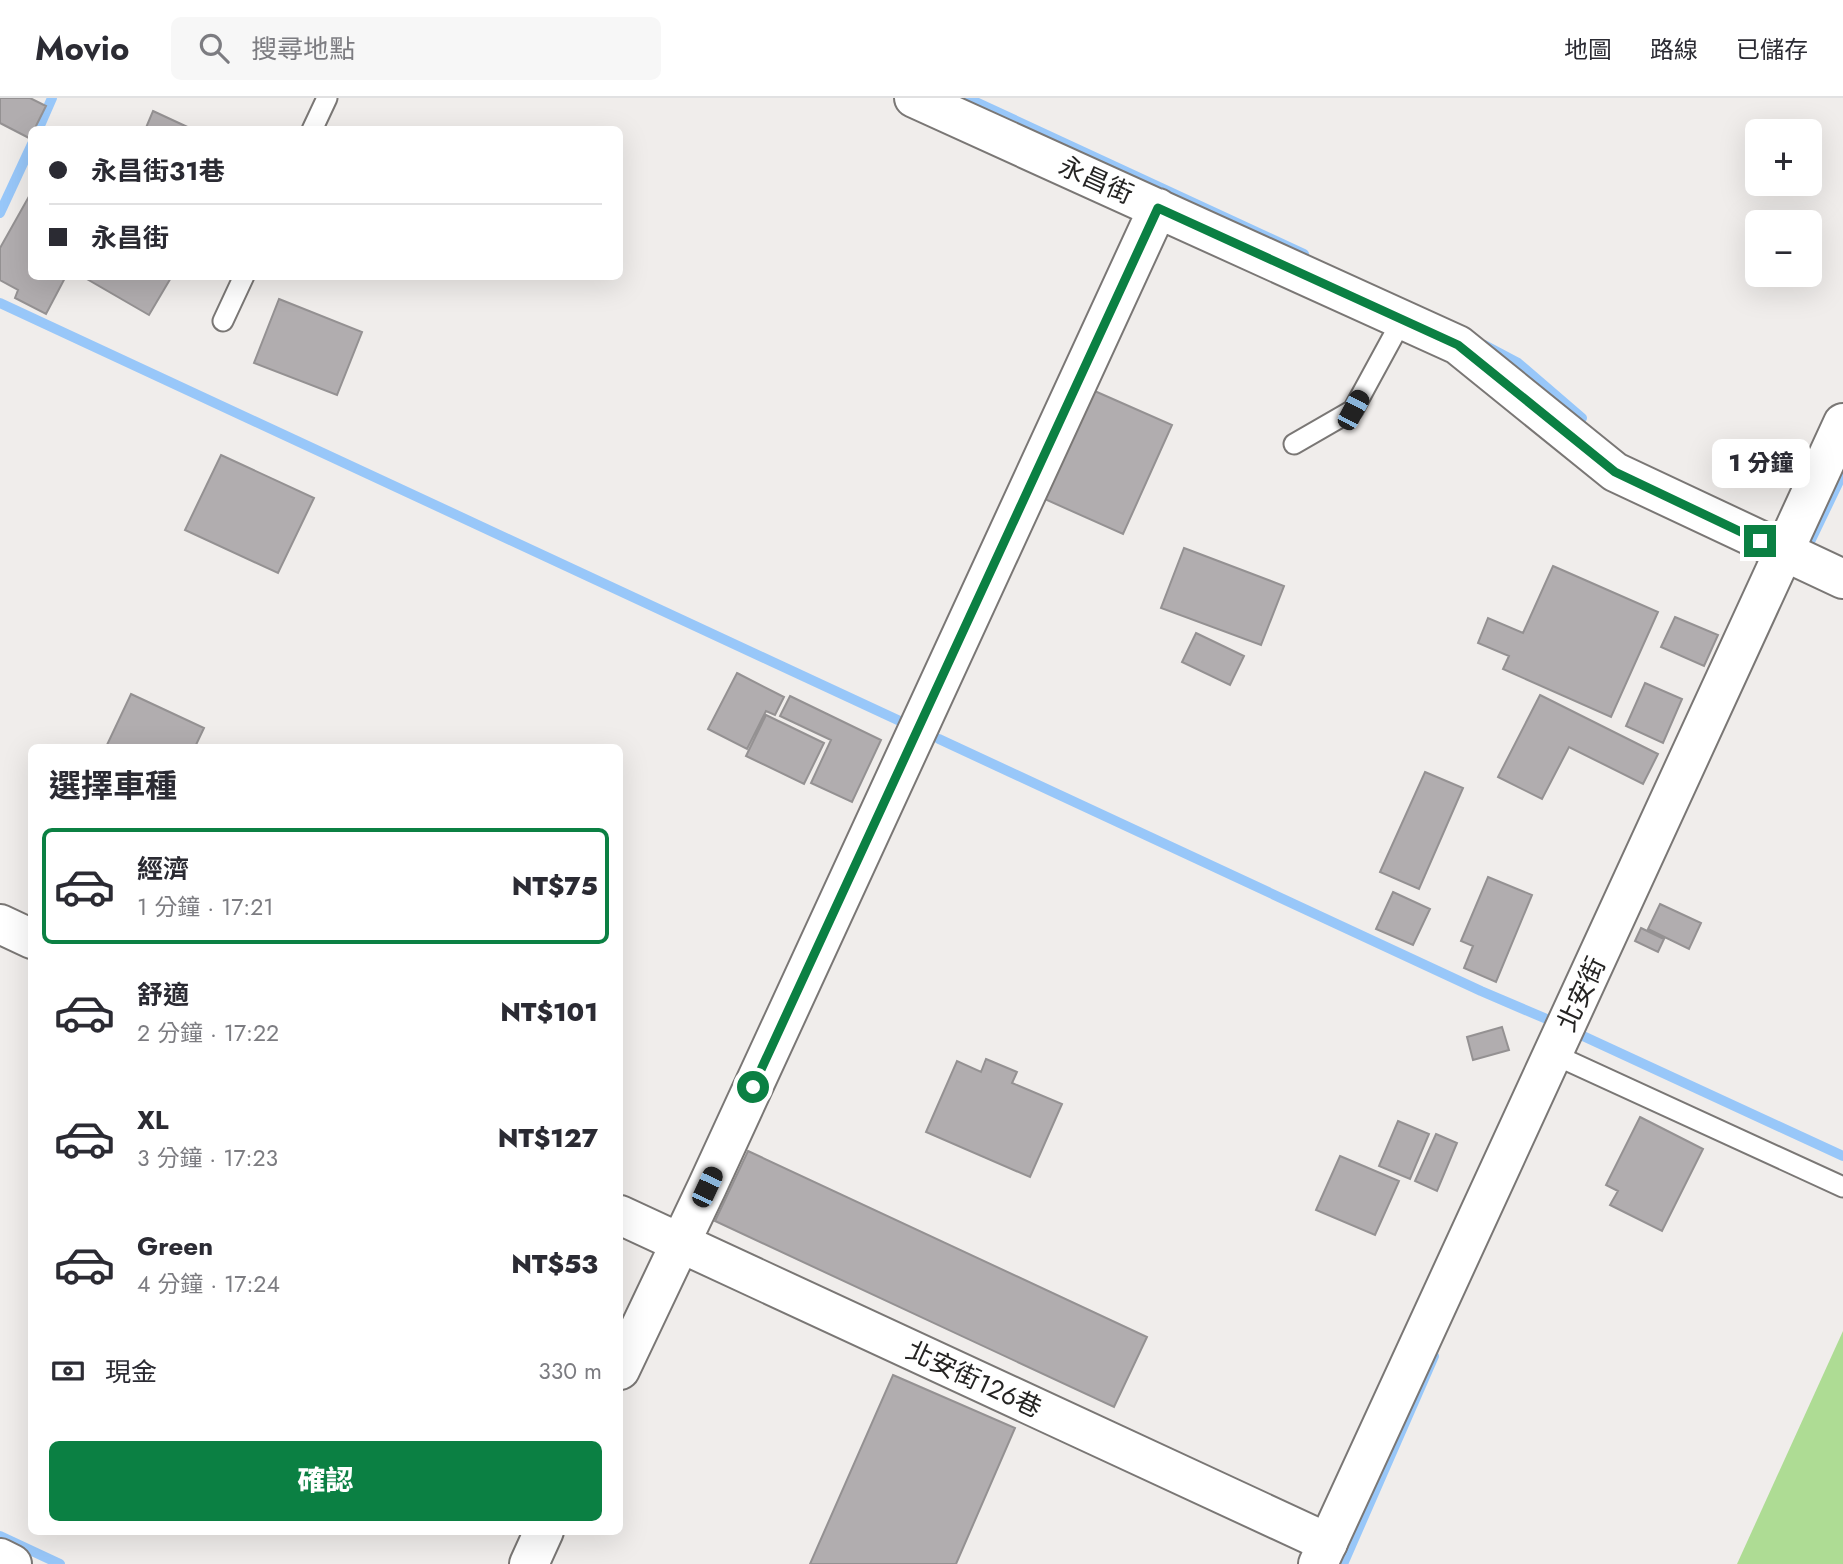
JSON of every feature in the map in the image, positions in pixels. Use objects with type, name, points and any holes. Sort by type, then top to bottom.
[{"type":"street","name":"永昌街","points":[[914,98],[1458,345],[1615,472],[1843,579]]},
{"type":"street","points":[[623,1364],[1158,208]]},
{"type":"street","name":"北安街","points":[[1323,1554],[1843,423]]},
{"type":"street","points":[[0,925],[28,937]]},
{"type":"street","name":"北安街126巷","points":[[623,1216],[1323,1554]]},
{"type":"street","points":[[529,1564],[542,1535]]},
{"type":"street","points":[[0,1558],[12,1564]]},
{"type":"lane","points":[[314,126],[327,98]]},
{"type":"lane","points":[[223,321],[242,280]]},
{"type":"lane","points":[[1294,444],[1353,410],[1402,320]]},
{"type":"lane","points":[[1553,1054],[1843,1187]]},
{"type":"green space","points":[[1843,1331],[1843,1564],[1737,1564]]},
{"type":"building","points":[[0,98],[30,98],[46,106],[36,126],[28,126],[28,137],[0,123]]},
{"type":"building","points":[[153,111],[185,126],[147,126]]},
{"type":"building","points":[[28,198],[28,280],[64,280],[46,314],[15,298],[18,290],[0,280],[0,248]]},
{"type":"building","points":[[89,280],[170,280],[149,315]]},
{"type":"building","points":[[279,299],[362,332],[337,395],[254,363]]},
{"type":"building","points":[[1081,385],[1172,425],[1123,534],[1038,496]]},
{"type":"building","points":[[221,455],[314,498],[278,573],[185,530]]},
{"type":"building","points":[[1184,548],[1284,586],[1261,645],[1161,608]]},
{"type":"building","points":[[1553,566],[1658,612],[1611,717],[1503,669],[1509,656],[1478,643],[1488,618],[1523,633]]},
{"type":"building","points":[[1675,617],[1718,635],[1704,666],[1661,647]]},
{"type":"building","points":[[1196,633],[1244,656],[1230,685],[1182,662]]},
{"type":"building","points":[[737,673],[784,697],[775,715],[766,711],[747,749],[708,729]]},
{"type":"building","points":[[1645,683],[1682,699],[1663,743],[1626,726]]},
{"type":"building","points":[[131,694],[204,728],[196,744],[107,744]]},
{"type":"building","points":[[1540,695],[1658,754],[1643,784],[1569,747],[1542,799],[1498,777]]},
{"type":"building","points":[[790,696],[881,740],[852,802],[811,783],[831,740],[780,716]]},
{"type":"building","points":[[766,715],[824,743],[804,784],[746,756]]},
{"type":"building","points":[[1425,772],[1463,788],[1419,889],[1380,872]]},
{"type":"building","points":[[1488,877],[1532,895],[1496,982],[1464,968],[1473,946],[1461,941]]},
{"type":"building","points":[[1393,892],[1430,909],[1413,945],[1376,929]]},
{"type":"building","points":[[1660,904],[1701,923],[1689,949],[1648,929]]},
{"type":"building","points":[[1641,928],[1664,939],[1658,952],[1635,941]]},
{"type":"building","points":[[1502,1027],[1509,1050],[1473,1060],[1467,1037]]},
{"type":"building","points":[[986,1059],[1017,1072],[1012,1083],[1062,1104],[1030,1177],[926,1132],[957,1061],[981,1072]]},
{"type":"building","points":[[1640,1117],[1703,1149],[1662,1231],[1610,1205],[1618,1191],[1606,1185]]},
{"type":"building","points":[[1398,1121],[1429,1134],[1410,1179],[1379,1166]]},
{"type":"building","points":[[1436,1134],[1457,1143],[1437,1191],[1415,1181]]},
{"type":"building","points":[[748,1151],[1147,1337],[1114,1407],[715,1221]]},
{"type":"building","points":[[1340,1156],[1399,1181],[1375,1235],[1316,1210]]},
{"type":"building","points":[[893,1375],[1015,1428],[956,1564],[810,1564]]},
{"type":"waterway","points":[[40,126],[52,98]]},
{"type":"waterway","points":[[967,98],[1304,254]]},
{"type":"waterway","points":[[0,213],[28,153]]},
{"type":"waterway","points":[[0,303],[902,722]]},
{"type":"waterway","points":[[1484,345],[1518,363],[1582,418]]},
{"type":"waterway","points":[[1805,552],[1843,473]]},
{"type":"waterway","points":[[939,739],[1481,991],[1556,1023]]},
{"type":"waterway","points":[[1570,1030],[1843,1156]]},
{"type":"waterway","points":[[1343,1564],[1434,1356]]},
{"type":"waterway","points":[[0,1536],[60,1564]]},
{"type":"route","points":[[753,1087],[1158,208],[1458,345],[1615,472],[1760,541]]}]
